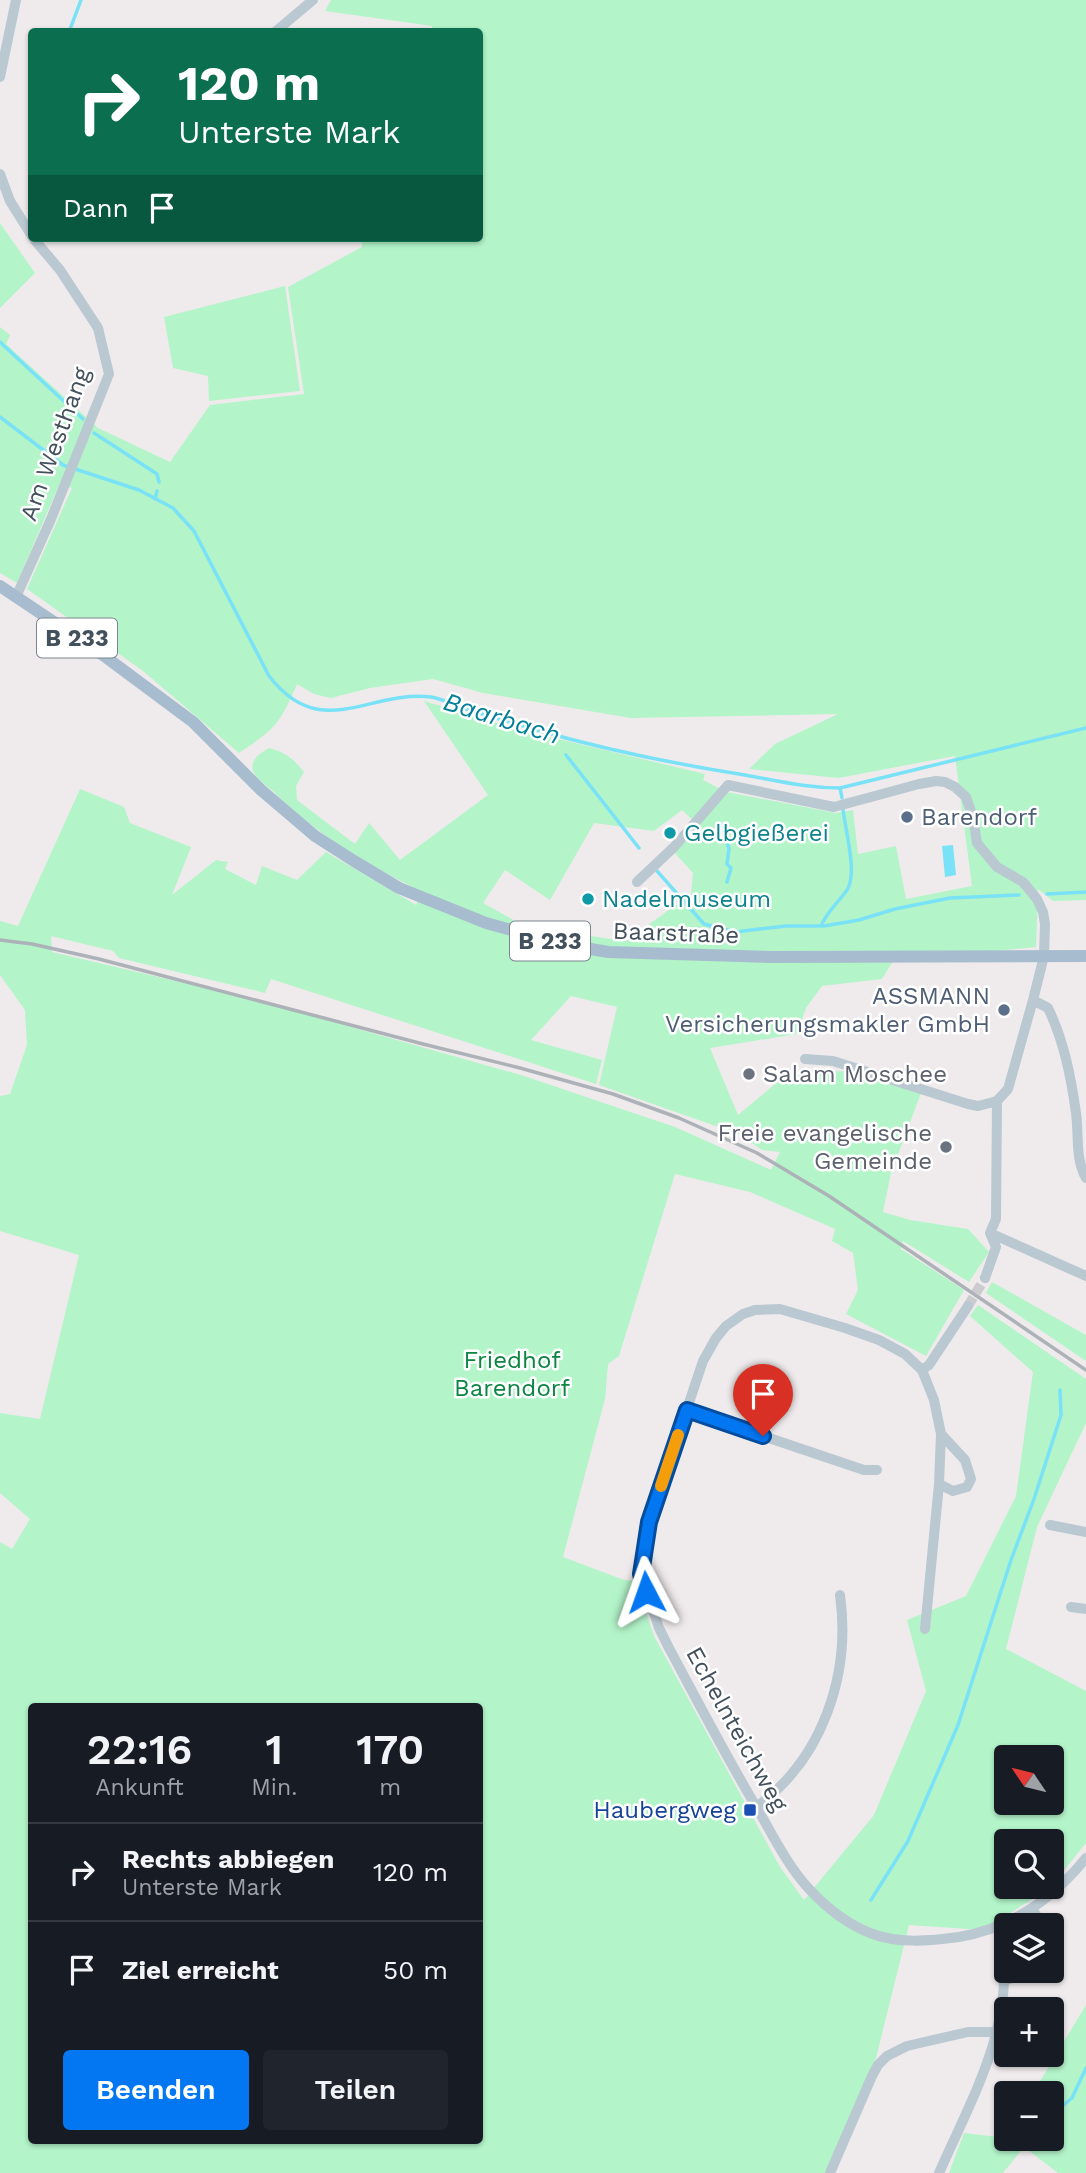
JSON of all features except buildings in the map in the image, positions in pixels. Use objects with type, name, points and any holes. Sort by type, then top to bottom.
[{"type":"main road","name":"B 233","points":[[0,586],[16,597]]},
{"type":"main road","name":"Baarstraße","points":[[16,597],[138,680],[193,722],[261,790],[316,836],[399,888],[486,923],[562,944],[608,952],[771,957],[1086,956]]},
{"type":"street","points":[[0,77],[16,0]]},
{"type":"street","points":[[280,28],[313,0]]},
{"type":"street","name":"Am Westhang","points":[[0,174],[6,193],[28,229]]},
{"type":"street","name":"Am Westhang","points":[[16,597],[69,477],[109,374],[98,328],[60,270],[38,242]]},
{"type":"street","points":[[637,882],[674,847],[728,785],[834,807],[924,783],[944,782],[966,797],[977,843],[997,867],[1023,882],[1037,899],[1045,924],[1044,956],[1008,1089],[997,1101],[978,1106],[833,1061],[806,1059]]},
{"type":"street","points":[[1033,999],[1048,1007],[1068,1064],[1079,1132],[1078,1149],[1086,1178]]},
{"type":"street","points":[[985,1278],[996,1247],[990,1233],[996,1219],[997,1101]]},
{"type":"street","points":[[990,1233],[1086,1276]]},
{"type":"street","points":[[925,1629],[941,1434],[934,1400],[922,1370],[929,1364],[968,1306]]},
{"type":"street","name":"Echelnteichweg","points":[[922,1370],[905,1354],[879,1340],[780,1309],[755,1310],[743,1314],[726,1326],[704,1361],[687,1410],[649,1522],[641,1574],[659,1628],[669,1648],[755,1807],[808,1889],[848,1923],[871,1934],[897,1940],[948,1938],[994,1928]]},
{"type":"street","points":[[687,1410],[864,1470],[877,1470]]},
{"type":"street","points":[[939,1484],[953,1491],[967,1487],[971,1479],[965,1460],[941,1434]]},
{"type":"street","points":[[1050,1525],[1086,1532]]},
{"type":"street","points":[[755,1807],[771,1796],[795,1770],[826,1717],[842,1650],[840,1594]]},
{"type":"street","points":[[1071,1607],[1086,1609]]},
{"type":"street","name":"Echelnteichweg","points":[[1023,1913],[1055,1891],[1086,1858]]},
{"type":"street","points":[[1031,1908],[1034,1913]]},
{"type":"street","points":[[830,2173],[872,2076],[887,2056],[907,2046],[968,2032],[994,2032]]},
{"type":"street","points":[[939,2173],[994,2042]]},
{"type":"green space","name":"Friedhof Barendorf","points":[[331,0],[1086,0],[1086,900],[1053,901],[1038,889],[1036,947],[893,961],[882,979],[822,986],[806,1008],[797,1034],[710,1048],[738,1115],[786,1075],[843,1071],[921,1093],[891,1173],[883,1212],[910,1220],[968,1229],[989,1252],[969,1282],[903,1241],[901,1249],[964,1290],[926,1356],[846,1314],[858,1290],[853,1253],[832,1241],[835,1229],[750,1192],[675,1174],[619,1356],[608,1364],[605,1399],[563,1557],[624,1580],[635,1581],[654,1636],[780,1867],[804,1900],[874,1815],[926,1691],[907,1620],[966,1596],[1016,1496],[1033,1372],[970,1316],[978,1305],[1086,1379],[1086,1423],[1037,1527],[1006,1649],[1086,1691],[1086,1843],[1064,1870],[1064,1829],[994,1829],[994,1899],[1032,1899],[1010,1913],[994,1913],[994,1923],[983,1930],[909,1925],[876,2058],[825,2173],[0,2173],[0,1542],[12,1549],[30,1519],[0,1493],[0,1413],[40,1419],[79,1255],[0,1231],[0,1096],[10,1094],[27,1045],[25,1010],[0,975],[0,921],[18,926],[80,789],[124,807],[130,823],[191,847],[172,895],[216,860],[228,862],[225,869],[256,885],[262,866],[297,880],[326,852],[416,905],[422,892],[363,860],[308,822],[258,778],[253,765],[259,755],[269,748],[289,757],[304,772],[296,786],[297,800],[355,844],[369,823],[400,860],[488,795],[424,701],[529,732],[705,774],[703,780],[726,792],[836,813],[853,810],[858,854],[896,846],[906,899],[972,886],[955,756],[838,778],[749,769],[775,744],[838,714],[631,718],[483,693],[433,679],[370,688],[331,698],[314,694],[297,684],[281,717],[261,738],[239,753],[143,671],[27,589],[72,488],[59,485],[17,583],[0,573],[0,327],[10,335],[6,344],[98,428],[170,462],[210,405],[304,394],[288,287],[362,247],[361,242],[483,242],[483,28],[432,28],[325,11]],"holes":[[[682,810],[697,824],[674,852],[693,873],[691,894],[626,941],[526,927],[483,903],[505,870],[550,900],[594,823],[654,831]],[[51,936],[113,951],[119,958],[265,993],[271,979],[596,1084],[602,1060],[531,1040],[571,996],[617,1007],[599,1085],[741,1135],[762,1150],[780,1152],[771,1170],[675,1127],[521,1075],[248,998],[52,952]]]},
{"type":"green space","points":[[0,223],[35,273],[0,308]]},
{"type":"green space","points":[[285,286],[300,391],[209,401],[208,376],[173,368],[164,317]]},
{"type":"green space","points":[[992,1282],[1086,1335],[1086,1361],[986,1293]]},
{"type":"green space","points":[[1086,2005],[1086,2173],[1058,2173],[1029,2151],[1064,2151],[1064,2081],[1040,2081],[1049,2067],[1064,2067],[1064,2042]]},
{"type":"green space","points":[[964,2133],[994,2137],[994,2151],[1021,2151],[1003,2173],[949,2173]]},
{"type":"water","points":[[953,845],[956,875],[945,877],[942,846]]},
{"type":"waterway","points":[[70,28],[81,0]]},
{"type":"waterway","points":[[0,342],[83,419]]},
{"type":"waterway","name":"Baarbach","points":[[0,417],[63,465],[139,490],[173,508],[194,531],[269,676],[288,696],[307,707],[346,709],[386,700],[431,697],[537,730],[615,750],[781,782],[828,788],[840,788],[1086,728]]},
{"type":"waterway","points":[[94,433],[157,474],[159,482]]},
{"type":"waterway","name":"Baarbach","points":[[155,499],[157,491]]},
{"type":"waterway","points":[[566,755],[639,848]]},
{"type":"waterway","points":[[840,788],[842,798]]},
{"type":"waterway","points":[[821,926],[850,883],[850,851],[843,809]]},
{"type":"waterway","points":[[722,824],[729,849],[727,864],[731,868],[727,882]]},
{"type":"waterway","points":[[657,871],[704,924],[735,932],[786,926],[824,926],[950,898],[1019,895]]},
{"type":"waterway","points":[[1047,894],[1086,892]]},
{"type":"waterway","points":[[871,1900],[908,1841],[958,1725],[1061,1415],[1060,1390]]},
{"type":"waterway","points":[[1064,2105],[1072,2098],[1086,2068]]},
{"type":"tunnel","points":[[968,1306],[985,1278]]},
{"type":"railway","points":[[0,940],[32,944],[99,959],[520,1068],[613,1094],[679,1118],[757,1153],[829,1196],[1086,1370]]},
{"type":"slow traffic","points":[[661,1486],[678,1435]]},
{"type":"place","name":"Barendorf","points":[[907,817]]},
{"type":"place","name":"Gelbgießerei","points":[[670,833]]},
{"type":"place","name":"Nadelmuseum","points":[[588,899]]},
{"type":"place","name":"ASSMANN Versicherungsmakler GmbH","points":[[1004,1010]]},
{"type":"place","name":"Salam Moschee","points":[[749,1074]]},
{"type":"place","name":"Freie evangelische Gemeinde","points":[[946,1147]]},
{"type":"place","name":"Haubergweg","points":[[750,1810]]},
{"type":"route","points":[[646,1592],[641,1574],[649,1522],[687,1410],[763,1436]]}]
